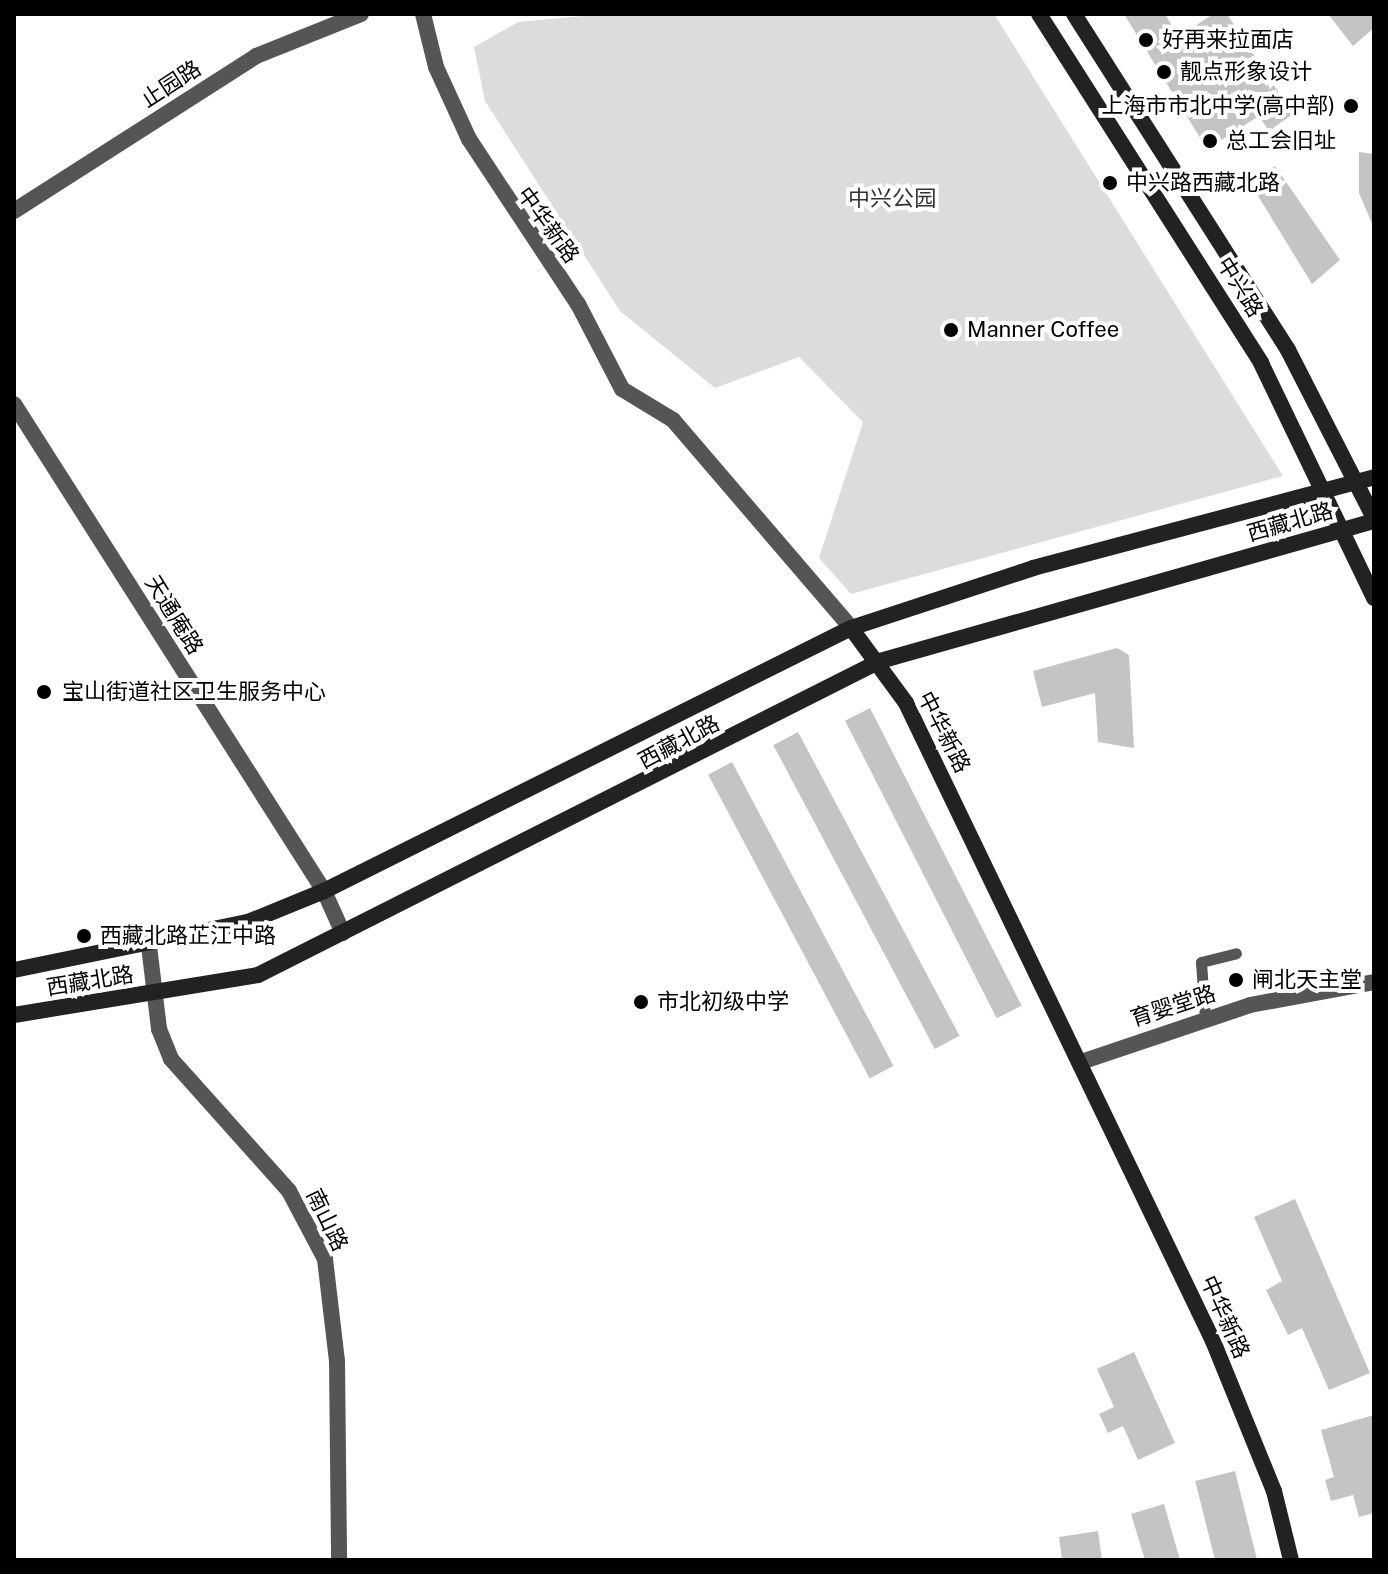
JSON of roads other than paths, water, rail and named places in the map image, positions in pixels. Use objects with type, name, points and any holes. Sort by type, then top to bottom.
[{"type":"main road","name":"中兴路","points":[[1039,14],[1261,363],[1326,490],[1374,598]]},
{"type":"main road","name":"中兴路","points":[[1075,14],[1366,479],[1374,520]]},
{"type":"main road","name":"西藏北路","points":[[14,970],[149,946],[248,922],[324,891],[851,628],[1033,568],[1366,479]]},
{"type":"main road","name":"西藏北路","points":[[14,1015],[258,975],[880,661],[1374,520]]},
{"type":"main road","name":"中华新路","points":[[851,628],[880,661],[1081,1062],[1213,1341],[1274,1491],[1291,1560]]},
{"type":"street","name":"止园路","points":[[14,211],[256,56],[361,14]]},
{"type":"street","name":"中华新路","points":[[423,14],[436,67],[469,139],[578,304],[622,389],[673,420],[851,628]]},
{"type":"street","name":"天通庵路","points":[[14,404],[324,891],[343,933]]},
{"type":"street","name":"南山路","points":[[149,946],[171,1059],[289,1191],[325,1259],[337,1361],[339,1560]]},
{"type":"street","name":"育婴堂路","points":[[1081,1062],[1205,1018],[1374,982]]},
{"type":"lane","points":[[1205,1018],[1201,962],[1236,953]]},
{"type":"place","name":"好再来拉面店","points":[[1146,40]]},
{"type":"place","name":"靓点形象设计","points":[[1164,72]]},
{"type":"place","name":"上海市市北中学(高中部)","points":[[1351,106]]},
{"type":"place","name":"总工会旧址","points":[[1210,141]]},
{"type":"place","name":"中兴路西藏北路","points":[[1110,183]]},
{"type":"place","name":"Manner Coffee","points":[[951,330]]},
{"type":"place","name":"宝山街道社区卫生服务中心","points":[[44,692]]},
{"type":"place","name":"西藏北路芷江中路","points":[[84,936]]},
{"type":"place","name":"闸北天主堂","points":[[1236,980]]},
{"type":"place","name":"市北初级中学","points":[[641,1002]]},
{"type":"park label","name":"中兴公园","points":[[892,199]]}]
